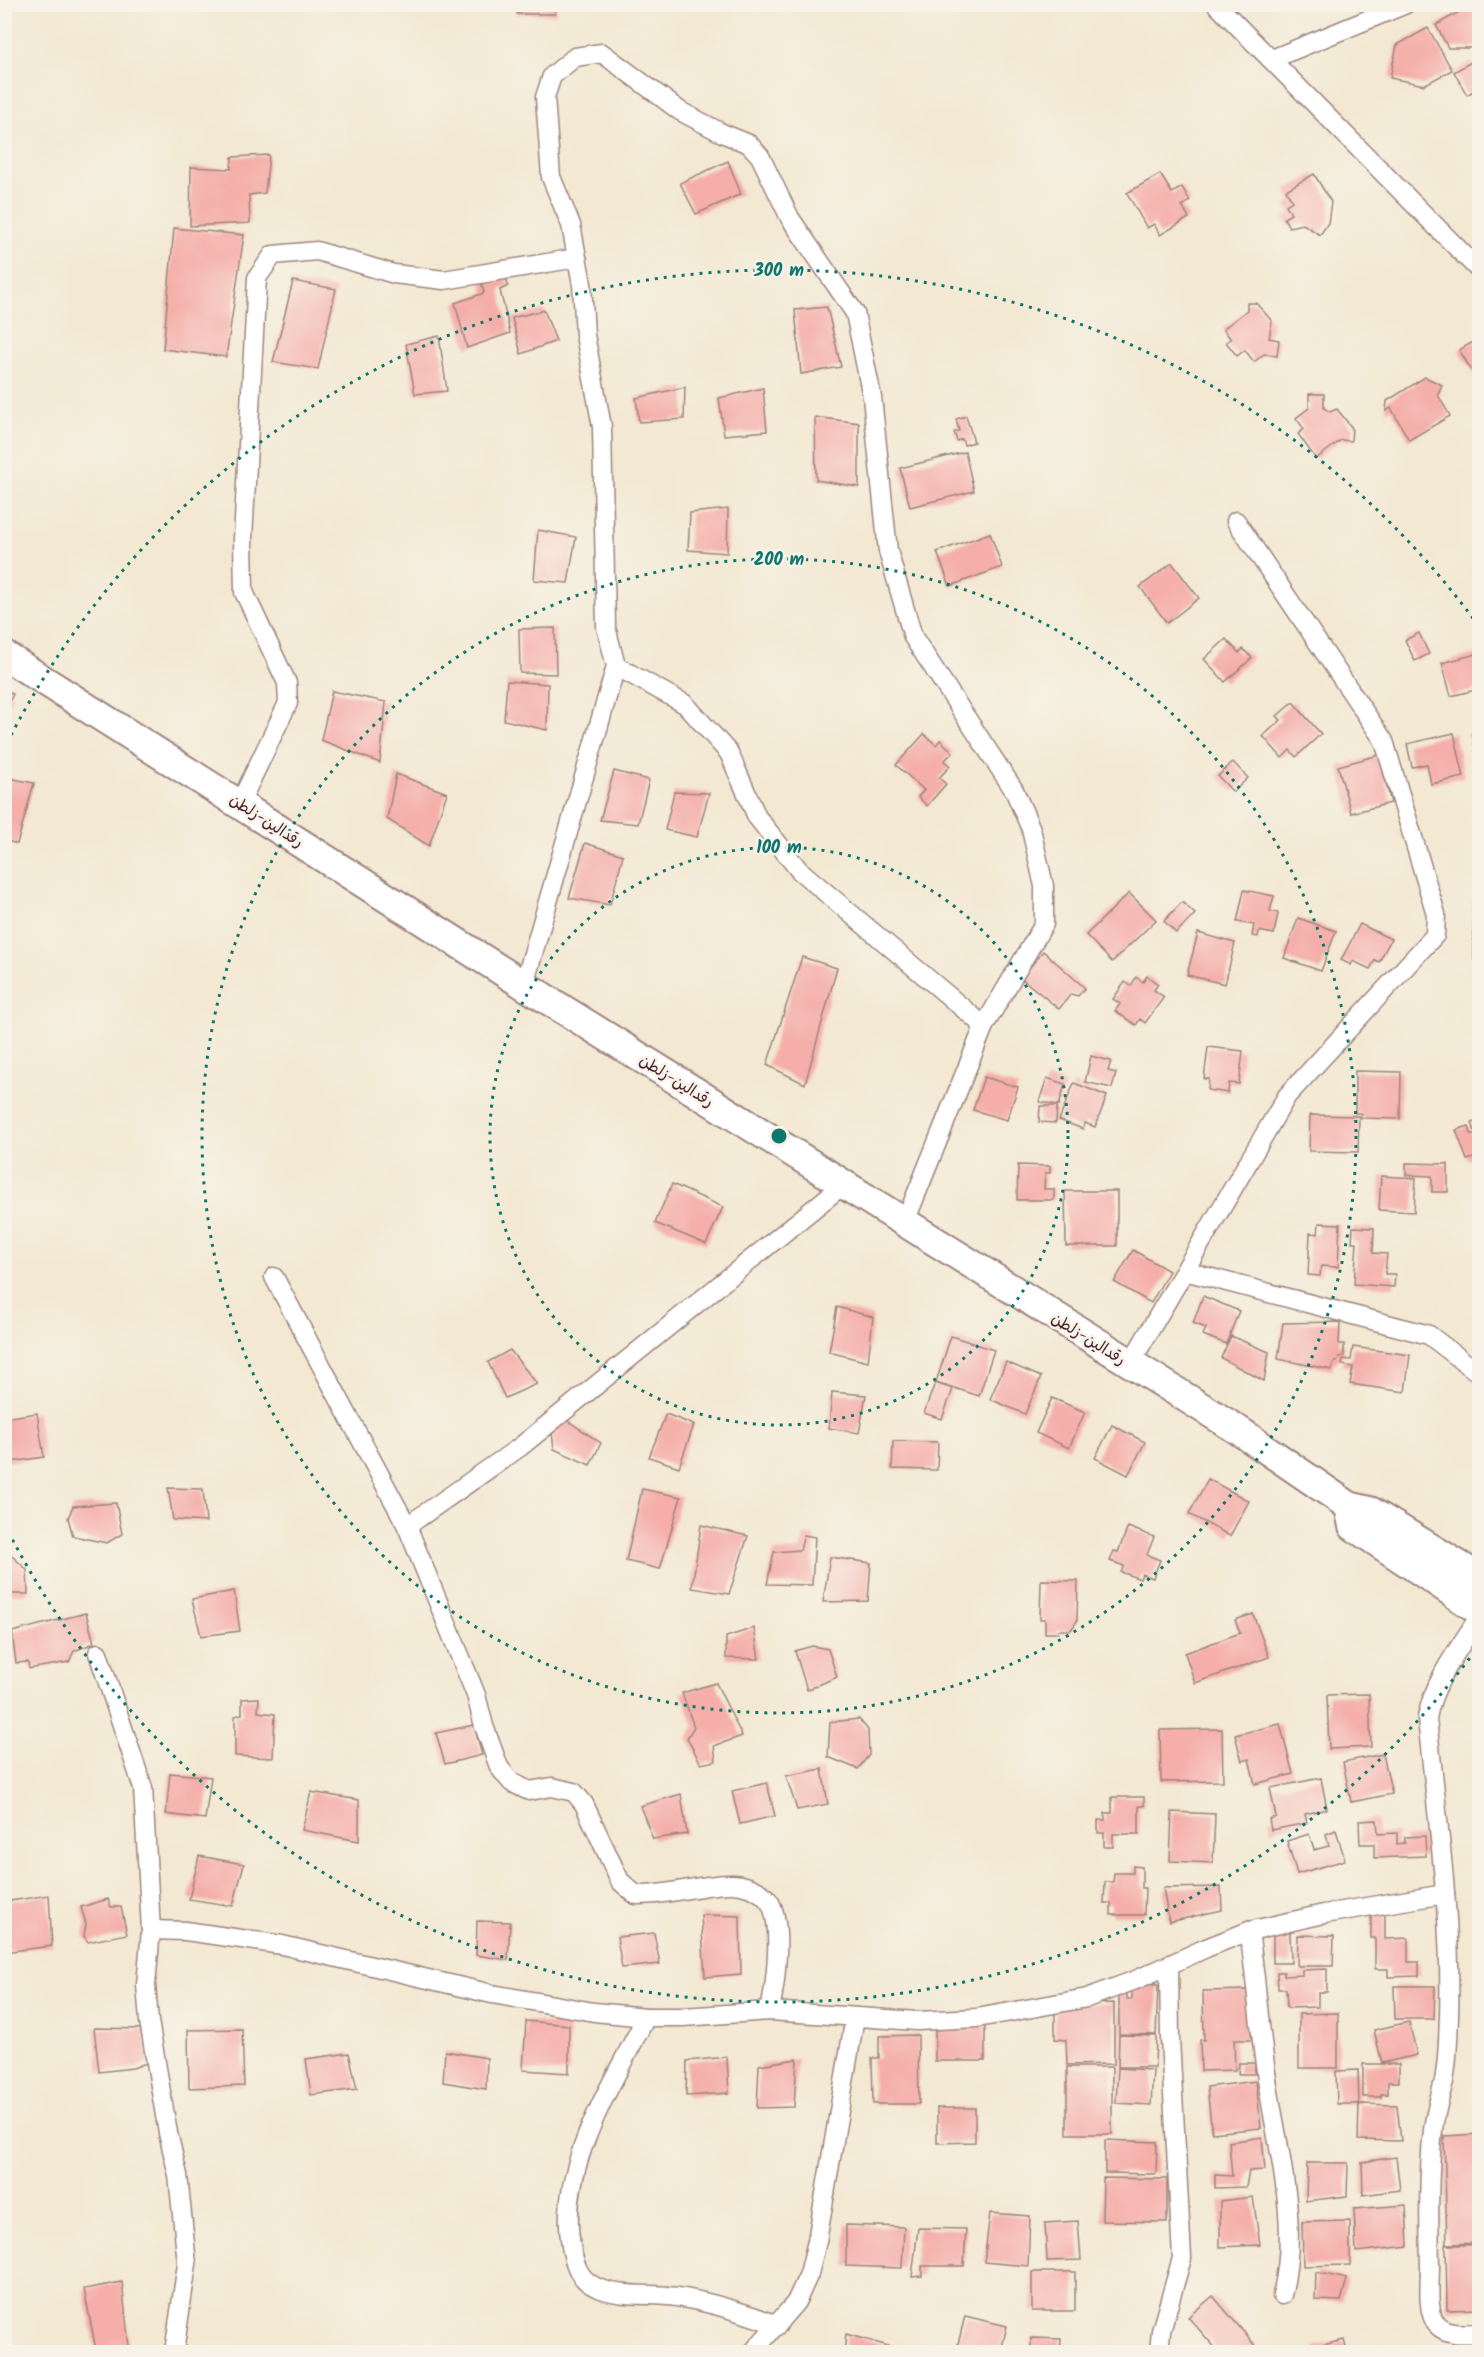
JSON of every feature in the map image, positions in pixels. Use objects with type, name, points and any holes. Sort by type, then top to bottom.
[{"type":"main road","name":"رقدالين-زلطن","points":[[4,655],[524,985],[1238,1430],[1349,1506],[1370,1511],[1479,1578]]},
{"type":"main road","points":[[1349,1506],[1353,1526],[1479,1611]]},
{"type":"street","points":[[1215,4],[1479,270]]},
{"type":"street","points":[[1272,59],[1406,4]]},
{"type":"street","points":[[524,985],[616,666],[606,627],[602,427],[585,335],[582,284],[571,225],[550,177],[545,97],[552,76],[575,57],[602,53],[680,111],[749,144],[760,156],[790,218],[855,313],[872,398],[888,551],[914,637],[1014,790],[1031,829],[1044,886],[1044,924],[984,1026],[905,1222]]},
{"type":"street","points":[[240,803],[288,703],[287,683],[244,592],[243,539],[257,278],[273,255],[317,251],[394,274],[444,280],[577,258]]},
{"type":"street","points":[[1130,1364],[1287,1096],[1435,934],[1436,914],[1384,741],[1236,521]]},
{"type":"street","points":[[616,666],[685,704],[729,753],[757,817],[799,870],[984,1026]]},
{"type":"street","points":[[407,1526],[520,1447],[844,1184]]},
{"type":"street","points":[[1185,1270],[1429,1335],[1479,1374]]},
{"type":"street","points":[[274,1277],[407,1526],[476,1695],[484,1726],[499,1767],[511,1782],[529,1791],[552,1787],[574,1792],[584,1804],[621,1881],[636,1895],[653,1896],[729,1884],[756,1889],[770,1902],[776,1923],[777,1976],[770,2011]]},
{"type":"street","points":[[1479,1616],[1431,1697],[1426,1718],[1449,1946],[1449,2015],[1444,2079],[1433,2129],[1429,2235],[1431,2310],[1435,2323],[1443,2330],[1456,2333],[1479,2333]]},
{"type":"street","points":[[98,1653],[143,1788],[151,1930],[146,1985],[149,2021],[161,2099],[178,2175],[187,2264],[174,2352]]},
{"type":"street","points":[[151,1930],[186,1931],[282,1945],[492,1994],[594,2012],[646,2017],[683,2017],[770,2011],[917,2021],[977,2018],[1037,2009],[1087,1998],[1138,1980],[1249,1930],[1324,1914],[1445,1894]]},
{"type":"street","points":[[1249,1930],[1266,2071],[1287,2193],[1290,2240],[1287,2272],[1281,2295]]},
{"type":"street","points":[[1159,2352],[1161,2331],[1182,2258],[1170,2050],[1169,1965]]},
{"type":"street","points":[[646,2017],[610,2086],[574,2171],[568,2220],[573,2258],[584,2280],[596,2288],[632,2295],[677,2297],[744,2313],[778,2325]]},
{"type":"street","points":[[753,2352],[796,2302],[809,2274],[817,2241],[855,2017]]},
{"type":"building","points":[[517,4],[555,4],[556,14],[517,14]]},
{"type":"building","points":[[1476,4],[1480,11],[1480,44],[1473,48],[1448,48],[1436,25]]},
{"type":"building","points":[[1428,28],[1452,70],[1424,85],[1390,78],[1397,45]]},
{"type":"building","points":[[1471,62],[1480,77],[1480,87],[1467,95],[1454,72]]},
{"type":"building","points":[[269,155],[265,193],[249,195],[250,223],[190,226],[191,167],[231,169],[232,157]]},
{"type":"building","points":[[728,161],[741,194],[696,214],[680,183]]},
{"type":"building","points":[[1160,174],[1172,193],[1182,187],[1190,201],[1182,206],[1189,218],[1160,235],[1154,224],[1147,228],[1127,193]]},
{"type":"building","points":[[1314,174],[1331,202],[1328,223],[1320,235],[1303,224],[1289,227],[1284,218],[1291,214],[1286,205],[1292,201],[1286,190]]},
{"type":"building","points":[[174,228],[244,235],[226,357],[163,349]]},
{"type":"building","points":[[505,272],[508,286],[500,290],[510,333],[467,348],[455,303],[484,293],[480,278]]},
{"type":"building","points":[[293,281],[336,289],[318,369],[273,362]]},
{"type":"building","points":[[1247,303],[1256,303],[1272,321],[1269,338],[1279,340],[1277,356],[1264,354],[1254,362],[1245,350],[1237,356],[1226,342],[1231,339],[1223,329],[1247,310]]},
{"type":"building","points":[[827,307],[841,367],[801,374],[795,310]]},
{"type":"building","points":[[544,310],[556,341],[521,354],[512,318]]},
{"type":"building","points":[[439,336],[447,391],[415,394],[406,344]]},
{"type":"building","points":[[1480,338],[1480,378],[1477,379],[1459,350]]},
{"type":"building","points":[[1425,377],[1442,385],[1438,395],[1450,416],[1409,440],[1391,408],[1386,411],[1387,401]]},
{"type":"building","points":[[685,387],[684,419],[639,422],[636,398]]},
{"type":"building","points":[[763,388],[767,431],[724,435],[719,398]]},
{"type":"building","points":[[1309,394],[1324,394],[1324,408],[1330,412],[1337,409],[1352,428],[1351,441],[1341,440],[1316,459],[1298,434],[1304,429],[1296,418],[1309,408]]},
{"type":"building","points":[[966,416],[974,442],[964,445],[962,439],[957,441],[954,432],[959,431],[956,419]]},
{"type":"building","points":[[815,417],[859,423],[859,487],[816,480]]},
{"type":"building","points":[[965,452],[974,491],[910,507],[900,468]]},
{"type":"building","points":[[728,509],[727,553],[688,550],[690,513]]},
{"type":"building","points":[[538,530],[576,537],[568,583],[534,580]]},
{"type":"building","points":[[990,533],[1002,567],[950,586],[937,552]]},
{"type":"building","points":[[1172,563],[1199,598],[1167,623],[1140,587]]},
{"type":"building","points":[[555,628],[556,674],[520,673],[519,629]]},
{"type":"building","points":[[1419,633],[1429,654],[1415,661],[1405,640]]},
{"type":"building","points":[[1226,639],[1239,653],[1243,649],[1252,658],[1225,682],[1204,659]]},
{"type":"building","points":[[1480,653],[1480,689],[1451,696],[1442,663]]},
{"type":"building","points":[[507,681],[548,684],[547,730],[504,720]]},
{"type":"building","points":[[4,689],[13,694],[4,712]]},
{"type":"building","points":[[332,691],[386,702],[380,763],[321,740]]},
{"type":"building","points":[[1293,702],[1321,734],[1296,757],[1290,750],[1282,758],[1263,736],[1281,720],[1277,716]]},
{"type":"building","points":[[1480,731],[1480,765],[1478,765],[1472,732]]},
{"type":"building","points":[[1454,733],[1464,777],[1431,784],[1427,764],[1412,767],[1407,744]]},
{"type":"building","points":[[924,734],[936,745],[940,740],[953,752],[944,761],[950,766],[939,778],[946,784],[927,806],[918,797],[924,790],[896,765]]},
{"type":"building","points":[[1379,755],[1391,803],[1351,813],[1338,766]]},
{"type":"building","points":[[1233,762],[1248,778],[1233,792],[1218,776]]},
{"type":"building","points":[[614,771],[649,780],[638,824],[600,820]]},
{"type":"building","points":[[396,774],[447,793],[429,846],[387,819]]},
{"type":"building","points":[[4,777],[34,783],[17,844],[4,840]]},
{"type":"building","points":[[674,792],[709,793],[697,837],[665,830]]},
{"type":"building","points":[[585,843],[623,855],[610,905],[569,898]]},
{"type":"building","points":[[1244,890],[1274,896],[1270,911],[1278,913],[1274,934],[1259,931],[1258,937],[1252,936],[1254,925],[1237,922]]},
{"type":"building","points":[[1129,893],[1156,920],[1112,962],[1086,935]]},
{"type":"building","points":[[1182,902],[1195,914],[1176,933],[1164,921]]},
{"type":"building","points":[[1473,902],[1480,902],[1480,960],[1474,960]]},
{"type":"building","points":[[1298,918],[1336,931],[1321,971],[1284,958]]},
{"type":"building","points":[[1360,924],[1391,939],[1379,962],[1375,960],[1370,969],[1353,961],[1351,965],[1341,960]]},
{"type":"building","points":[[1198,933],[1235,943],[1225,984],[1187,975]]},
{"type":"building","points":[[1043,951],[1085,988],[1078,996],[1071,994],[1059,1009],[1021,978]]},
{"type":"building","points":[[802,957],[837,968],[805,1084],[767,1065]]},
{"type":"building","points":[[1147,976],[1158,984],[1154,990],[1164,997],[1145,1023],[1140,1019],[1136,1025],[1115,1011],[1120,1004],[1113,999],[1125,982],[1131,986],[1136,977],[1143,982]]},
{"type":"building","points":[[1208,1047],[1243,1051],[1239,1084],[1229,1083],[1228,1093],[1208,1090],[1209,1079],[1204,1079]]},
{"type":"building","points":[[1091,1056],[1111,1061],[1108,1071],[1116,1073],[1112,1088],[1085,1082]]},
{"type":"building","points":[[1355,1071],[1401,1072],[1400,1119],[1361,1118],[1361,1113],[1355,1113]]},
{"type":"building","points":[[984,1077],[1018,1087],[1007,1120],[973,1110]]},
{"type":"building","points":[[1047,1078],[1065,1084],[1059,1105],[1039,1102]]},
{"type":"building","points":[[1074,1083],[1107,1096],[1095,1127],[1085,1123],[1083,1129],[1059,1120]]},
{"type":"building","points":[[1040,1106],[1057,1106],[1056,1123],[1039,1122]]},
{"type":"building","points":[[1310,1115],[1359,1116],[1358,1152],[1309,1151]]},
{"type":"building","points":[[1480,1120],[1480,1156],[1467,1160],[1456,1130],[1469,1126],[1471,1134],[1476,1134],[1472,1123]]},
{"type":"building","points":[[1406,1163],[1448,1164],[1448,1192],[1432,1192],[1432,1176],[1406,1175]]},
{"type":"building","points":[[1018,1165],[1050,1166],[1050,1173],[1045,1173],[1044,1189],[1054,1189],[1054,1200],[1017,1200]]},
{"type":"building","points":[[1381,1176],[1416,1178],[1414,1212],[1379,1210]]},
{"type":"building","points":[[672,1184],[723,1207],[706,1244],[655,1223]]},
{"type":"building","points":[[1065,1191],[1117,1191],[1117,1246],[1066,1246]]},
{"type":"building","points":[[1319,1223],[1340,1224],[1338,1267],[1321,1266],[1320,1276],[1308,1275],[1310,1233],[1318,1234]]},
{"type":"building","points":[[1353,1227],[1374,1228],[1373,1253],[1387,1254],[1385,1274],[1395,1274],[1394,1287],[1354,1284],[1357,1242],[1352,1242]]},
{"type":"building","points":[[1133,1250],[1169,1271],[1151,1303],[1114,1282]]},
{"type":"building","points":[[1203,1296],[1239,1311],[1226,1344],[1203,1335],[1206,1328],[1193,1323]]},
{"type":"building","points":[[837,1307],[873,1317],[868,1362],[829,1352]]},
{"type":"building","points":[[1340,1322],[1339,1344],[1344,1344],[1344,1356],[1334,1362],[1332,1370],[1278,1359],[1283,1323]]},
{"type":"building","points":[[951,1336],[994,1350],[979,1396],[936,1382]]},
{"type":"building","points":[[1231,1336],[1269,1352],[1264,1381],[1221,1358]]},
{"type":"building","points":[[1353,1347],[1410,1355],[1405,1392],[1350,1384],[1353,1367],[1342,1365],[1343,1359],[1351,1360]]},
{"type":"building","points":[[510,1350],[537,1384],[505,1398],[488,1362]]},
{"type":"building","points":[[1006,1362],[1041,1377],[1025,1414],[990,1399]]},
{"type":"building","points":[[935,1383],[953,1389],[942,1419],[924,1413]]},
{"type":"building","points":[[832,1392],[866,1395],[859,1433],[829,1428]]},
{"type":"building","points":[[1052,1398],[1085,1412],[1069,1448],[1036,1433]]},
{"type":"building","points":[[37,1413],[44,1457],[4,1463],[4,1418]]},
{"type":"building","points":[[666,1414],[694,1425],[679,1467],[649,1457]]},
{"type":"building","points":[[562,1417],[601,1443],[590,1465],[554,1449],[552,1433]]},
{"type":"building","points":[[1112,1425],[1145,1442],[1128,1475],[1095,1458]]},
{"type":"building","points":[[893,1441],[938,1442],[937,1470],[892,1469]]},
{"type":"building","points":[[1208,1479],[1249,1501],[1230,1536],[1189,1514]]},
{"type":"building","points":[[168,1488],[203,1489],[206,1522],[173,1520]]},
{"type":"building","points":[[642,1489],[681,1497],[660,1569],[626,1561]]},
{"type":"building","points":[[116,1503],[122,1534],[107,1543],[73,1536],[68,1518],[73,1506]]},
{"type":"building","points":[[701,1525],[748,1536],[729,1594],[692,1588]]},
{"type":"building","points":[[1128,1527],[1154,1537],[1147,1555],[1160,1560],[1153,1578],[1142,1574],[1140,1579],[1121,1572],[1124,1566],[1110,1561],[1114,1551],[1118,1552]]},
{"type":"building","points":[[804,1535],[815,1537],[812,1585],[767,1584],[774,1552],[800,1550]]},
{"type":"building","points":[[4,1554],[10,1554],[27,1570],[28,1594],[4,1594]]},
{"type":"building","points":[[830,1557],[871,1563],[868,1601],[823,1602]]},
{"type":"building","points":[[1041,1580],[1078,1581],[1077,1621],[1071,1630],[1045,1633],[1045,1619],[1040,1619]]},
{"type":"building","points":[[234,1591],[240,1631],[201,1636],[192,1599]]},
{"type":"building","points":[[86,1613],[94,1643],[74,1651],[69,1662],[29,1669],[28,1662],[16,1663],[12,1632]]},
{"type":"building","points":[[1253,1614],[1269,1657],[1195,1683],[1185,1653],[1240,1633],[1235,1620]]},
{"type":"building","points":[[754,1628],[759,1659],[726,1658],[726,1637]]},
{"type":"building","points":[[812,1646],[828,1649],[837,1677],[807,1690],[795,1651]]},
{"type":"building","points":[[716,1683],[742,1736],[714,1746],[716,1761],[701,1764],[687,1738],[694,1727],[682,1693]]},
{"type":"building","points":[[1369,1694],[1371,1747],[1329,1749],[1327,1695]]},
{"type":"building","points":[[259,1698],[258,1712],[275,1714],[273,1758],[235,1756],[235,1716],[242,1714],[242,1699]]},
{"type":"building","points":[[859,1719],[868,1730],[869,1755],[858,1769],[828,1757],[830,1722]]},
{"type":"building","points":[[1280,1724],[1293,1774],[1255,1784],[1249,1759],[1242,1761],[1235,1735]]},
{"type":"building","points":[[474,1725],[482,1755],[445,1764],[436,1733]]},
{"type":"building","points":[[1222,1729],[1223,1781],[1161,1782],[1160,1730]]},
{"type":"building","points":[[1383,1754],[1392,1794],[1351,1802],[1343,1762]]},
{"type":"building","points":[[822,1769],[828,1804],[797,1810],[786,1776]]},
{"type":"building","points":[[170,1773],[211,1777],[205,1819],[166,1814]]},
{"type":"building","points":[[1321,1778],[1327,1809],[1305,1814],[1307,1823],[1271,1830],[1269,1819],[1276,1817],[1270,1788]]},
{"type":"building","points":[[767,1783],[775,1816],[740,1824],[732,1791]]},
{"type":"building","points":[[311,1792],[359,1800],[359,1841],[302,1830]]},
{"type":"building","points":[[681,1794],[687,1834],[653,1839],[640,1806]]},
{"type":"building","points":[[1112,1797],[1144,1797],[1144,1806],[1139,1806],[1139,1834],[1113,1834],[1113,1847],[1104,1847],[1104,1833],[1098,1833],[1098,1820],[1105,1820],[1105,1813],[1112,1813]]},
{"type":"building","points":[[1172,1812],[1215,1814],[1213,1863],[1170,1861]]},
{"type":"building","points":[[1377,1820],[1378,1834],[1397,1833],[1397,1844],[1405,1843],[1405,1837],[1425,1836],[1426,1856],[1374,1858],[1374,1844],[1360,1844],[1359,1821]]},
{"type":"building","points":[[1336,1830],[1345,1860],[1297,1874],[1287,1841],[1309,1834],[1314,1850],[1329,1846],[1326,1834]]},
{"type":"building","points":[[199,1856],[244,1864],[233,1906],[189,1899]]},
{"type":"building","points":[[1133,1866],[1142,1867],[1142,1888],[1145,1888],[1144,1915],[1111,1915],[1111,1903],[1104,1903],[1105,1882],[1113,1882],[1114,1873],[1133,1873]]},
{"type":"building","points":[[1221,1887],[1222,1910],[1169,1922],[1163,1888]]},
{"type":"building","points":[[49,1895],[52,1946],[4,1952],[4,1938],[9,1937],[8,1916],[4,1916],[4,1902]]},
{"type":"building","points":[[108,1899],[111,1907],[121,1907],[127,1934],[88,1942],[84,1936],[86,1924],[81,1907]]},
{"type":"building","points":[[1371,1914],[1385,1914],[1385,1939],[1408,1938],[1408,1962],[1419,1962],[1419,1976],[1388,1977],[1388,1969],[1375,1969],[1375,1938],[1371,1938]]},
{"type":"building","points":[[701,1915],[740,1916],[741,1974],[705,1977]]},
{"type":"building","points":[[477,1921],[510,1922],[508,1960],[476,1955]]},
{"type":"building","points":[[1273,1931],[1290,1931],[1291,1963],[1273,1963]]},
{"type":"building","points":[[654,1933],[660,1964],[622,1968],[617,1937]]},
{"type":"building","points":[[1298,1935],[1334,1936],[1333,1966],[1297,1966]]},
{"type":"building","points":[[1327,1969],[1327,1992],[1318,1992],[1318,2007],[1287,2008],[1286,1989],[1278,1989],[1277,1972],[1284,1972],[1284,1976],[1302,1975],[1302,1970]]},
{"type":"building","points":[[1132,1984],[1158,1985],[1156,2035],[1119,2034],[1119,1989],[1127,1990],[1127,1999],[1132,1999]]},
{"type":"building","points":[[1394,1986],[1435,1986],[1434,2019],[1395,2019]]},
{"type":"building","points":[[1251,1990],[1252,2040],[1234,2040],[1235,2070],[1201,2071],[1200,2040],[1204,2040],[1203,1991]]},
{"type":"building","points":[[1114,2003],[1114,2064],[1067,2065],[1066,2040],[1055,2039],[1055,2009],[1068,2005]]},
{"type":"building","points":[[1338,2013],[1338,2068],[1299,2068],[1299,2014]]},
{"type":"building","points":[[526,2021],[569,2025],[569,2073],[523,2070]]},
{"type":"building","points":[[1409,2022],[1417,2055],[1382,2063],[1374,2030]]},
{"type":"building","points":[[935,2024],[985,2024],[985,2061],[935,2061]]},
{"type":"building","points":[[94,2028],[144,2029],[149,2062],[133,2068],[99,2072]]},
{"type":"building","points":[[242,2029],[244,2086],[189,2088],[188,2030]]},
{"type":"building","points":[[918,2035],[919,2104],[873,2104],[872,2058],[879,2058],[879,2036]]},
{"type":"building","points":[[1119,2035],[1156,2036],[1155,2067],[1118,2067]]},
{"type":"building","points":[[445,2051],[487,2058],[486,2089],[443,2082]]},
{"type":"building","points":[[349,2053],[357,2089],[311,2095],[306,2059]]},
{"type":"building","points":[[727,2057],[729,2093],[686,2096],[687,2061]]},
{"type":"building","points":[[797,2059],[794,2107],[757,2108],[759,2065]]},
{"type":"building","points":[[1239,2063],[1255,2063],[1255,2074],[1238,2074]]},
{"type":"building","points":[[1363,2064],[1399,2064],[1399,2082],[1388,2082],[1388,2094],[1381,2094],[1381,2097],[1363,2097]]},
{"type":"building","points":[[1067,2067],[1112,2067],[1112,2134],[1067,2134]]},
{"type":"building","points":[[1118,2068],[1153,2070],[1151,2105],[1116,2103]]},
{"type":"building","points":[[1358,2070],[1359,2104],[1337,2104],[1336,2071]]},
{"type":"building","points":[[1256,2081],[1261,2128],[1212,2133],[1207,2087]]},
{"type":"building","points":[[1359,2104],[1397,2105],[1401,2141],[1358,2140]]},
{"type":"building","points":[[937,2108],[975,2108],[975,2142],[937,2143]]},
{"type":"building","points":[[1480,2134],[1480,2243],[1447,2244],[1444,2136]]},
{"type":"building","points":[[1262,2137],[1265,2170],[1249,2171],[1246,2187],[1215,2188],[1215,2175],[1232,2176],[1229,2142]]},
{"type":"building","points":[[1105,2140],[1157,2142],[1156,2174],[1105,2173]]},
{"type":"building","points":[[1396,2157],[1400,2190],[1363,2195],[1362,2162]]},
{"type":"building","points":[[1307,2163],[1348,2163],[1347,2196],[1306,2201]]},
{"type":"building","points":[[1103,2178],[1167,2179],[1167,2222],[1102,2221]]},
{"type":"building","points":[[1253,2197],[1260,2245],[1220,2247],[1220,2201]]},
{"type":"building","points":[[1406,2205],[1408,2246],[1356,2252],[1354,2209]]},
{"type":"building","points":[[990,2213],[1030,2216],[1028,2266],[984,2262]]},
{"type":"building","points":[[1078,2221],[1081,2260],[1047,2261],[1045,2223]]},
{"type":"building","points":[[1350,2221],[1350,2265],[1303,2266],[1302,2222]]},
{"type":"building","points":[[846,2225],[904,2227],[902,2268],[846,2266]]},
{"type":"building","points":[[918,2228],[966,2229],[964,2266],[922,2266],[922,2276],[912,2277]]},
{"type":"building","points":[[1446,2245],[1480,2245],[1480,2309],[1447,2310]]},
{"type":"building","points":[[1032,2272],[1075,2272],[1075,2311],[1032,2311]]},
{"type":"building","points":[[1316,2272],[1347,2279],[1341,2301],[1315,2300]]},
{"type":"building","points":[[122,2282],[129,2347],[96,2350],[84,2289]]},
{"type":"building","points":[[1213,2296],[1258,2349],[1254,2352],[1219,2352],[1188,2317]]},
{"type":"building","points":[[965,2316],[1007,2326],[1001,2352],[956,2352]]},
{"type":"building","points":[[846,2334],[892,2347],[891,2352],[844,2352]]},
{"type":"building","points":[[1031,2338],[1061,2339],[1060,2352],[1031,2352]]},
{"type":"building","points":[[1344,2340],[1347,2352],[1315,2352],[1314,2347]]}]
